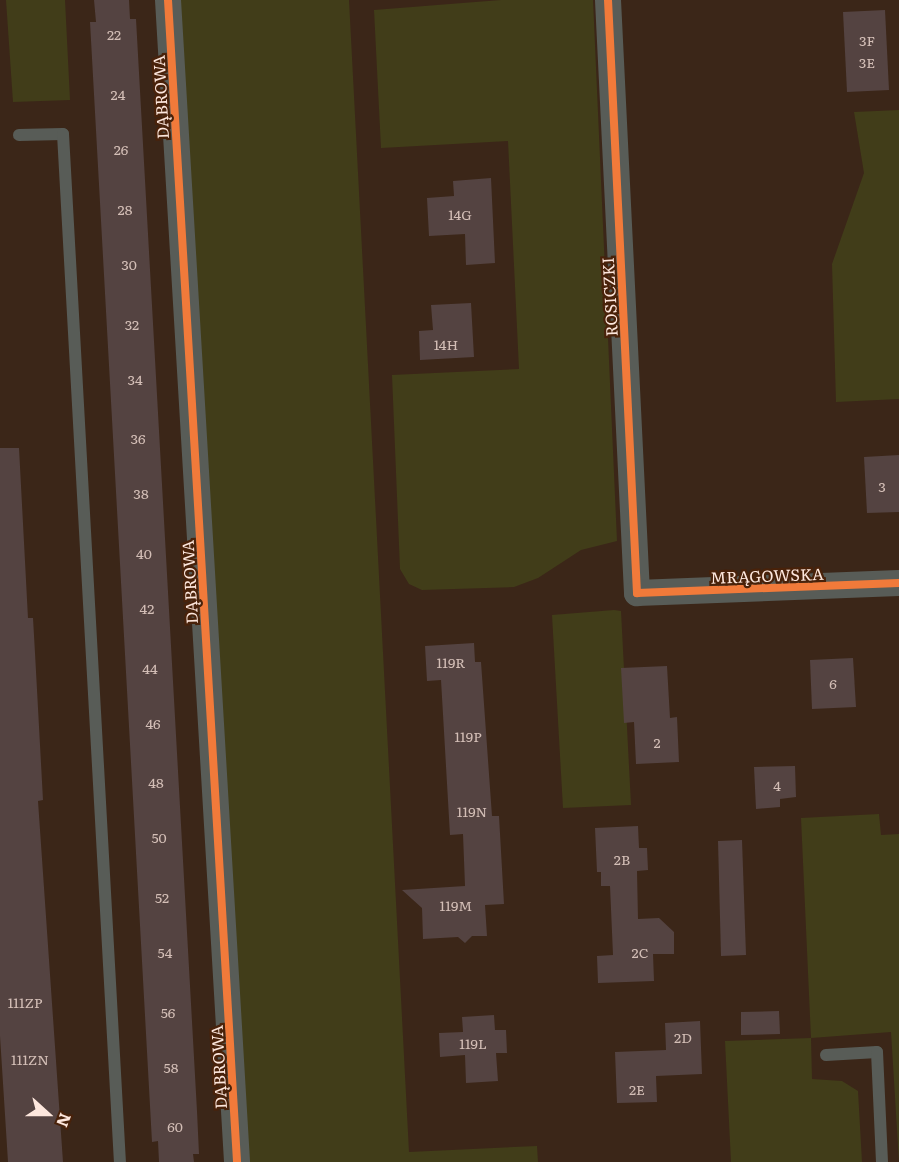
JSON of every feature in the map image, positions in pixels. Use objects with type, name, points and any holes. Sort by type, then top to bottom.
[{"type":"street","name":"DĄBROWA","points":[[168,0],[237,1162]]},
{"type":"street","name":"ROSICZKI","points":[[608,0],[637,593]]},
{"type":"street","name":"MRĄGOWSKA","points":[[637,593],[899,583]]},
{"type":"lane","points":[[19,135],[63,134],[120,1162]]},
{"type":"lane","points":[[826,1055],[877,1052],[882,1162]]},
{"type":"shaded area","points":[[6,0],[65,0],[70,100],[13,102]]},
{"type":"shaded area","points":[[180,0],[349,0],[409,1152],[537,1146],[538,1162],[246,1162]]},
{"type":"shaded area","points":[[501,0],[593,0],[617,541],[581,550],[538,578],[514,587],[422,590],[409,584],[400,569],[392,375],[519,369],[508,141],[381,148],[374,10]]},
{"type":"shaded area","points":[[899,110],[899,399],[836,402],[832,264],[864,173],[854,112]]},
{"type":"shaded area","points":[[621,611],[631,805],[563,808],[552,615]]},
{"type":"shaded area","points":[[879,814],[881,835],[899,834],[899,1162],[891,1032],[811,1038],[801,818]]},
{"type":"shaded area","points":[[811,1038],[812,1079],[842,1081],[858,1091],[862,1162],[731,1162],[725,1041]]},
{"type":"building","points":[[94,0],[129,0],[130,19],[136,19],[197,1111],[199,1154],[193,1154],[194,1162],[159,1162],[158,1141],[152,1142],[90,22],[96,22]]},
{"type":"building","points":[[885,10],[889,90],[847,92],[843,12]]},
{"type":"building","points":[[491,178],[495,263],[466,265],[465,234],[429,236],[427,198],[454,196],[453,181]]},
{"type":"building","points":[[471,303],[474,357],[420,360],[419,331],[433,330],[431,305]]},
{"type":"building","points":[[0,448],[19,448],[28,618],[33,618],[43,800],[38,801],[63,1162],[8,1162],[0,1036]]},
{"type":"building","points":[[899,455],[899,512],[867,513],[864,457]]},
{"type":"building","points":[[474,643],[475,662],[481,662],[492,816],[499,816],[504,904],[485,905],[487,936],[472,936],[465,943],[458,937],[423,939],[422,908],[402,890],[465,886],[463,834],[450,835],[441,680],[427,681],[425,646]]},
{"type":"building","points":[[853,658],[856,707],[812,709],[810,660]]},
{"type":"building","points":[[667,666],[670,718],[677,717],[679,762],[636,764],[634,722],[624,723],[621,668]]},
{"type":"building","points":[[795,766],[796,797],[780,799],[780,807],[756,809],[754,767]]},
{"type":"building","points":[[638,826],[639,848],[647,848],[648,870],[637,871],[638,919],[659,918],[674,932],[674,954],[653,954],[654,981],[598,983],[597,956],[613,955],[610,886],[601,886],[601,872],[597,872],[595,828]]},
{"type":"building","points":[[742,840],[746,955],[721,956],[718,841]]},
{"type":"building","points":[[779,1011],[780,1034],[741,1035],[741,1012]]},
{"type":"building","points":[[494,1015],[495,1030],[506,1030],[507,1053],[496,1053],[498,1081],[466,1083],[465,1055],[440,1057],[439,1033],[463,1032],[462,1017]]},
{"type":"building","points":[[700,1021],[702,1074],[656,1076],[657,1102],[617,1103],[615,1052],[666,1050],[665,1023]]},
{"type":"cycle path","points":[[168,0],[237,1162]]},
{"type":"cycle path","points":[[608,0],[637,593],[899,583]]}]
